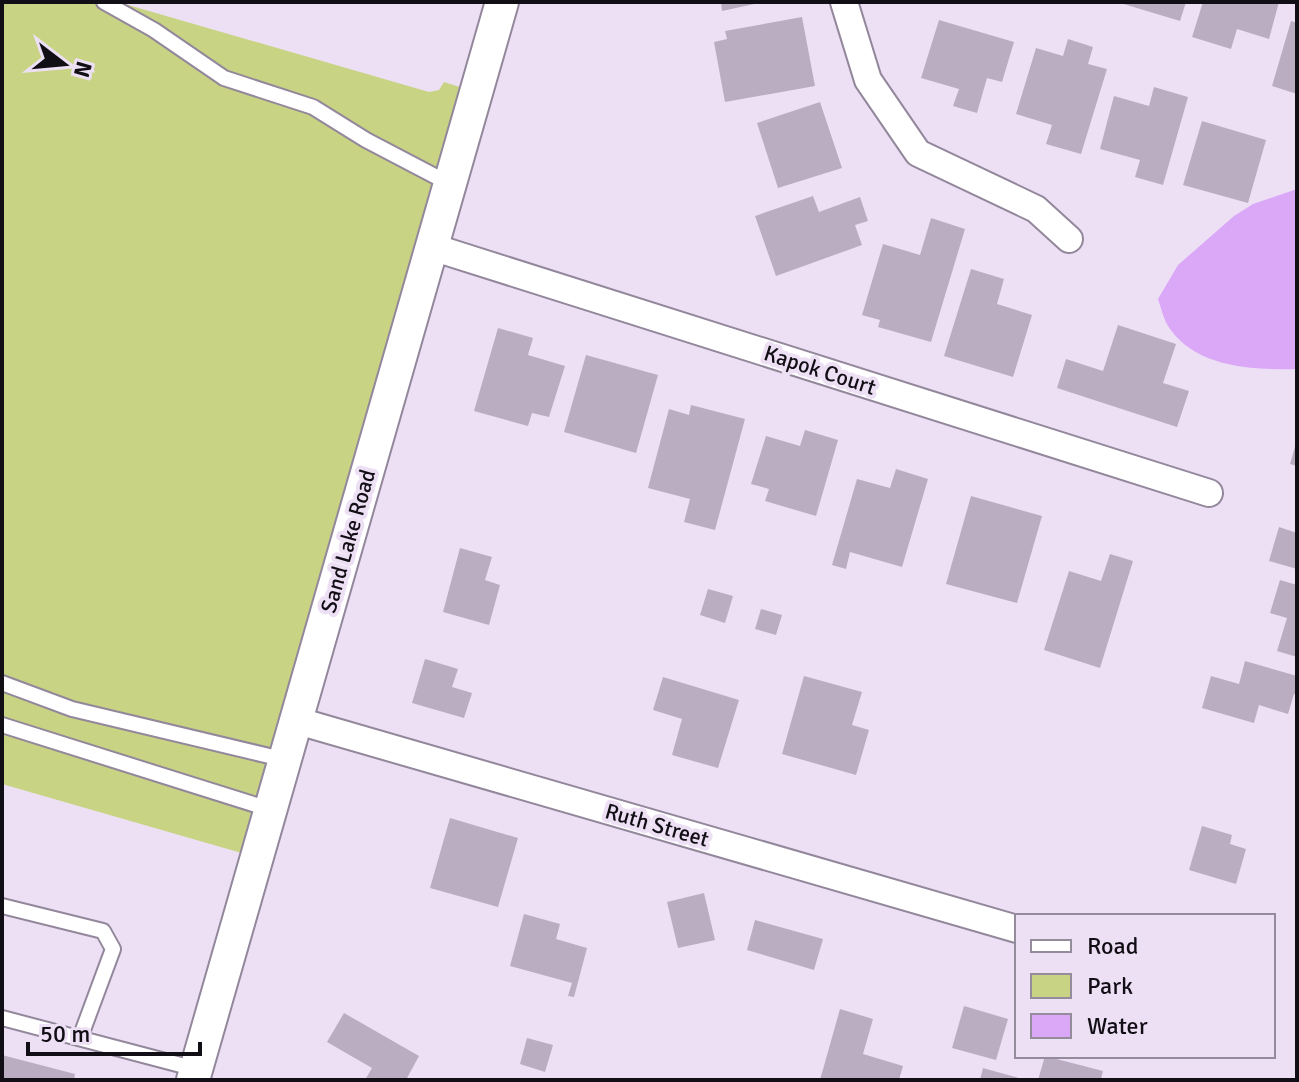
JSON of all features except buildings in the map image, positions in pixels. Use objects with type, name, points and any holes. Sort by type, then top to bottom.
[{"type":"street","name":"Sand Lake Road","points":[[195,1074],[502,2]]},
{"type":"street","points":[[844,2],[868,80],[918,153],[1036,209],[1069,239]]},
{"type":"street","name":"Kapok Court","points":[[432,247],[1209,493]]},
{"type":"street","name":"Ruth Street","points":[[298,721],[1015,928]]},
{"type":"lane","points":[[104,2],[154,30],[224,78],[313,107],[366,140],[450,184]]},
{"type":"lane","points":[[2,683],[72,709],[286,760]]},
{"type":"lane","points":[[2,725],[272,810]]},
{"type":"lane","points":[[2,906],[103,931],[108,936],[113,949],[80,1038]]},
{"type":"lane","points":[[2,1018],[80,1038],[195,1074]]},
{"type":"green space","points":[[2,2],[118,2],[429,92],[439,90],[444,82],[463,88],[245,854],[2,784]]},
{"type":"water","points":[[1297,189],[1297,369],[1245,367],[1195,352],[1170,329],[1158,299],[1178,265],[1234,216],[1253,204]]}]
